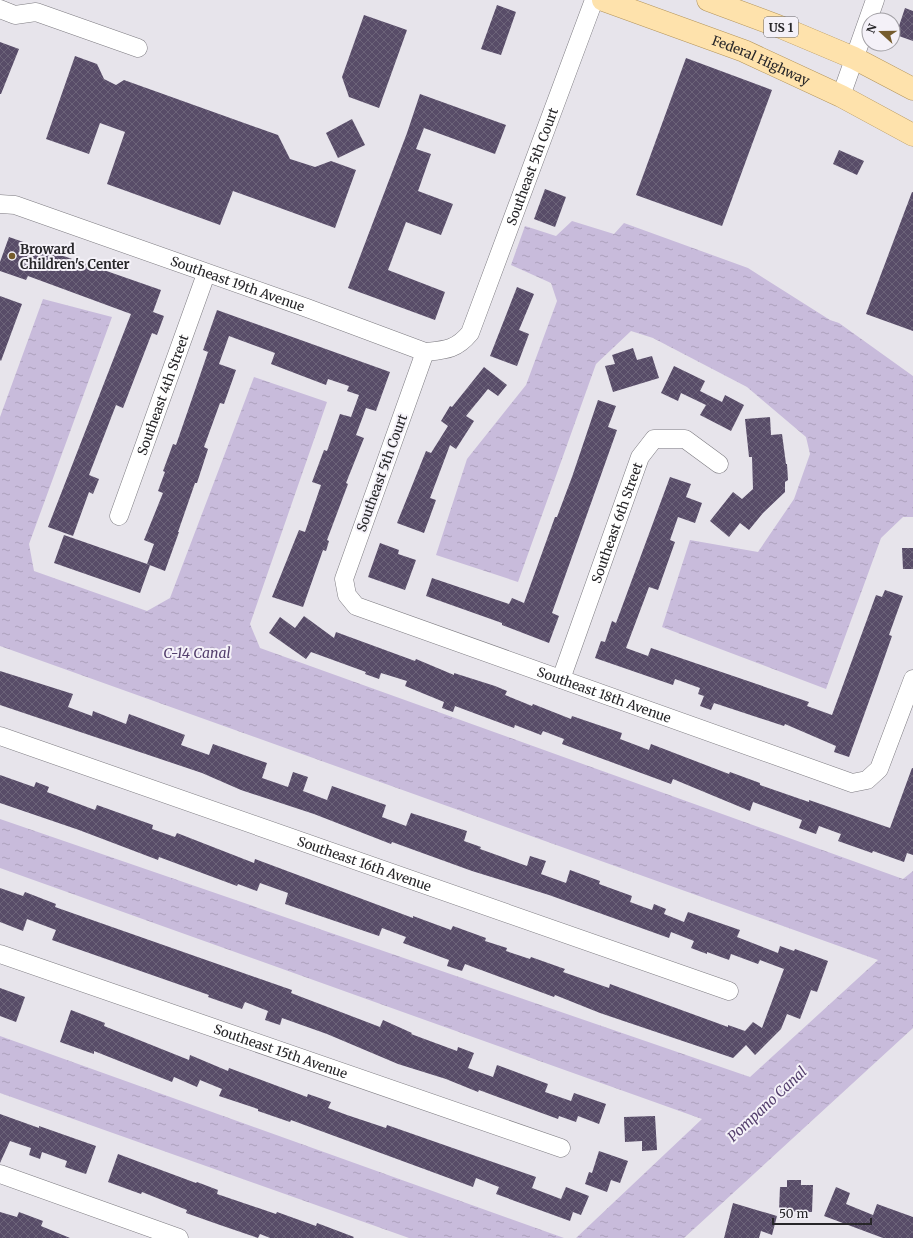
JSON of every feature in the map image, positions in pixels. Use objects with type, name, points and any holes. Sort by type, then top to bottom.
[{"type":"main road","name":"Federal Highway","points":[[603,0],[744,50],[841,96],[913,135]]},
{"type":"main road","name":"US 1","points":[[708,0],[776,25],[854,58],[913,89]]},
{"type":"street","name":"Southeast 5th Court","points":[[470,333],[594,0]]},
{"type":"street","points":[[841,96],[875,0]]},
{"type":"street","points":[[0,9],[15,14],[36,12],[138,48]]},
{"type":"street","name":"Southeast 19th Avenue","points":[[0,204],[15,205],[206,274],[308,308],[425,352],[444,350],[460,345],[470,333]]},
{"type":"street","name":"Southeast 4th Street","points":[[119,516],[206,274]]},
{"type":"street","name":"Southeast 5th Court","points":[[346,595],[344,579],[425,352]]},
{"type":"street","name":"Southeast 6th Street","points":[[561,679],[640,457],[654,439],[685,439],[719,464]]},
{"type":"street","name":"Southeast 18th Avenue","points":[[346,595],[356,606],[852,783],[867,780],[879,769],[913,679]]},
{"type":"street","name":"Southeast 16th Avenue","points":[[0,736],[729,991]]},
{"type":"street","name":"Southeast 15th Avenue","points":[[0,954],[561,1148]]},
{"type":"street","points":[[0,1174],[179,1238]]},
{"type":"water","points":[[572,221],[614,234],[624,223],[748,268],[830,320],[839,323],[913,376],[913,517],[903,517],[881,538],[826,689],[662,627],[690,540],[758,552],[794,499],[810,454],[806,437],[747,387],[653,338],[631,331],[596,364],[518,582],[436,555],[467,459],[526,385],[557,301],[551,283],[511,265],[525,226],[556,236]]},
{"type":"water","name":"C-14 Canal","points":[[43,299],[112,317],[29,544],[34,571],[147,611],[170,598],[254,377],[327,402],[250,624],[260,648],[903,879],[913,871],[913,1028],[684,1238],[576,1238],[702,1119],[0,868],[0,819],[750,1077],[878,960],[0,646],[0,417]]},
{"type":"water","points":[[0,1036],[564,1238],[409,1238],[0,1093]]},
{"type":"building","points":[[497,5],[516,12],[501,55],[481,49]]},
{"type":"building","points":[[905,8],[913,11],[913,41],[901,37],[901,20]]},
{"type":"building","points":[[364,15],[407,30],[379,108],[349,97],[342,77]]},
{"type":"building","points":[[0,42],[19,49],[1,94],[0,94]]},
{"type":"building","points":[[75,56],[97,64],[104,79],[116,85],[124,80],[278,135],[290,159],[315,167],[331,161],[356,170],[335,228],[233,191],[220,225],[107,184],[125,132],[100,123],[89,154],[46,139]]},
{"type":"building","points":[[686,58],[772,90],[722,226],[636,195]]},
{"type":"building","points":[[420,94],[506,125],[495,154],[424,128],[416,149],[431,154],[418,191],[453,204],[441,235],[406,222],[388,270],[445,292],[435,320],[348,288],[407,133]]},
{"type":"building","points":[[352,119],[365,145],[338,158],[326,133]]},
{"type":"building","points":[[839,150],[864,161],[857,175],[833,164]]},
{"type":"building","points":[[545,189],[566,197],[555,227],[534,219]]},
{"type":"building","points":[[913,192],[913,331],[866,314]]},
{"type":"building","points":[[9,237],[161,290],[153,312],[164,316],[157,335],[152,333],[123,408],[116,405],[89,475],[99,479],[93,494],[89,492],[73,536],[48,527],[131,314],[28,276],[26,280],[0,271],[0,262]]},
{"type":"building","points":[[517,287],[534,294],[519,330],[529,334],[517,366],[490,356]]},
{"type":"building","points":[[0,296],[22,304],[1,361],[0,360]]},
{"type":"building","points":[[217,310],[390,372],[376,411],[366,408],[356,435],[364,438],[346,483],[348,484],[327,540],[329,541],[326,551],[323,550],[303,607],[272,597],[299,530],[305,532],[321,485],[312,482],[324,450],[327,451],[340,414],[351,417],[359,395],[347,391],[349,386],[328,379],[326,385],[271,364],[275,353],[229,336],[219,364],[236,370],[224,404],[220,403],[204,447],[208,449],[197,483],[195,483],[165,571],[147,564],[154,544],[144,540],[163,493],[158,491],[165,472],[163,471],[173,444],[176,445],[208,352],[203,350]]},
{"type":"building","points":[[633,348],[637,360],[652,356],[659,378],[613,392],[605,366],[615,364],[612,355]]},
{"type":"building","points":[[674,366],[705,381],[700,391],[722,402],[725,395],[744,405],[731,431],[700,415],[706,405],[681,393],[678,401],[661,393]]},
{"type":"building","points":[[484,367],[507,385],[498,396],[488,389],[466,416],[474,421],[456,449],[450,445],[430,498],[436,500],[424,533],[397,523],[426,451],[431,453],[448,426],[441,421],[450,406],[452,407]]},
{"type":"building","points":[[598,400],[616,406],[608,427],[617,430],[552,613],[559,616],[549,643],[502,625],[502,623],[426,596],[432,578],[509,604],[512,598],[524,603],[555,517],[557,517],[572,477]]},
{"type":"building","points":[[770,417],[771,435],[782,434],[788,480],[785,482],[785,492],[763,513],[749,530],[740,523],[729,537],[710,521],[733,492],[742,499],[753,489],[752,457],[749,457],[745,419]]},
{"type":"building","points":[[670,477],[691,484],[686,497],[702,503],[695,523],[678,517],[670,540],[675,542],[658,590],[649,587],[626,648],[648,656],[651,648],[809,702],[807,706],[832,715],[876,595],[882,597],[885,590],[903,596],[889,635],[892,636],[849,757],[834,752],[836,746],[785,724],[784,726],[714,703],[711,710],[700,706],[704,696],[698,694],[700,688],[675,679],[673,685],[595,658],[601,641],[605,642],[612,621],[616,623]]},
{"type":"building","points":[[64,535],[150,565],[140,593],[54,563]]},
{"type":"building","points":[[380,543],[399,550],[398,554],[416,560],[405,590],[368,577]]},
{"type":"building","points":[[902,548],[913,548],[913,569],[903,569]]},
{"type":"building","points":[[304,616],[334,638],[336,632],[415,661],[416,659],[454,675],[454,673],[495,686],[507,691],[505,695],[532,706],[533,704],[571,719],[572,716],[622,733],[620,739],[649,750],[651,744],[729,774],[730,772],[760,783],[760,785],[890,828],[913,768],[913,855],[907,853],[904,862],[873,851],[872,853],[838,841],[841,834],[819,826],[816,834],[799,828],[802,820],[753,802],[750,811],[673,779],[671,784],[562,744],[564,739],[543,731],[541,735],[515,725],[514,728],[455,706],[453,712],[442,708],[444,702],[405,686],[407,681],[381,673],[379,679],[365,674],[366,672],[311,652],[306,659],[269,633],[280,617],[295,628]]},
{"type":"building","points":[[0,671],[73,694],[68,707],[92,716],[93,711],[126,724],[129,714],[185,735],[181,745],[209,755],[213,744],[267,763],[262,778],[288,787],[293,772],[308,777],[303,791],[327,800],[332,786],[386,805],[382,817],[406,826],[411,813],[467,831],[464,841],[481,847],[480,849],[527,866],[530,856],[546,861],[541,874],[566,883],[570,870],[600,881],[599,884],[632,896],[630,902],[652,910],[654,904],[666,909],[664,914],[684,922],[688,912],[740,930],[737,937],[778,953],[780,946],[794,951],[795,949],[828,961],[817,992],[811,990],[800,1019],[787,1014],[781,1029],[755,1055],[746,1045],[733,1058],[600,1013],[555,995],[554,997],[465,964],[462,971],[447,966],[449,960],[403,943],[406,937],[382,928],[379,936],[285,904],[288,893],[260,883],[257,891],[238,884],[237,886],[159,857],[158,860],[79,830],[0,803],[0,775],[34,787],[36,782],[49,787],[47,792],[95,810],[97,805],[153,825],[152,829],[175,837],[177,833],[254,863],[255,859],[413,918],[413,916],[451,930],[453,926],[486,938],[485,941],[507,948],[506,951],[530,959],[531,957],[565,969],[563,972],[609,988],[610,984],[728,1027],[728,1025],[745,1031],[753,1022],[762,1028],[784,969],[760,960],[758,964],[731,954],[729,960],[707,952],[707,954],[691,948],[694,941],[671,932],[669,938],[549,895],[472,871],[392,842],[391,844],[314,814],[241,790],[202,773],[0,705]]},
{"type":"building","points":[[0,888],[23,896],[25,892],[56,904],[55,907],[292,990],[291,993],[380,1027],[383,1020],[412,1033],[411,1034],[457,1051],[458,1047],[474,1053],[468,1068],[493,1077],[497,1065],[548,1084],[545,1092],[571,1101],[574,1093],[606,1104],[599,1124],[578,1116],[576,1122],[559,1116],[558,1119],[479,1090],[478,1092],[446,1079],[398,1064],[327,1034],[282,1018],[280,1025],[265,1020],[268,1011],[245,1002],[242,1009],[208,997],[209,995],[52,940],[56,930],[27,919],[23,931],[0,922]]},
{"type":"building","points":[[0,988],[25,997],[16,1022],[0,1016]]},
{"type":"building","points":[[71,1010],[105,1023],[104,1026],[189,1060],[190,1055],[228,1071],[229,1068],[307,1097],[308,1094],[331,1102],[328,1108],[347,1115],[386,1128],[387,1125],[536,1177],[532,1188],[561,1199],[566,1187],[589,1196],[581,1215],[573,1212],[570,1221],[496,1194],[499,1187],[476,1178],[473,1187],[291,1120],[290,1122],[258,1111],[258,1109],[219,1096],[222,1089],[200,1080],[197,1087],[174,1077],[172,1082],[94,1051],[94,1054],[60,1042]]},
{"type":"building","points":[[0,1114],[96,1146],[86,1174],[65,1167],[67,1161],[42,1152],[40,1159],[29,1155],[31,1148],[10,1141],[0,1163]]},
{"type":"building","points":[[655,1116],[657,1150],[642,1151],[642,1141],[625,1142],[624,1117]]},
{"type":"building","points":[[599,1151],[628,1161],[620,1183],[611,1180],[607,1192],[585,1184],[589,1172],[592,1173]]},
{"type":"building","points":[[118,1154],[218,1190],[217,1194],[276,1214],[277,1212],[316,1226],[317,1223],[354,1237],[270,1238],[260,1234],[258,1238],[220,1225],[186,1213],[187,1210],[142,1192],[141,1194],[108,1182]]},
{"type":"building","points":[[787,1180],[801,1180],[801,1185],[813,1185],[812,1212],[779,1211],[780,1187],[787,1187]]},
{"type":"building","points":[[836,1187],[850,1193],[846,1204],[873,1215],[877,1204],[913,1217],[913,1238],[883,1238],[824,1216]]},
{"type":"building","points":[[733,1203],[777,1216],[772,1235],[761,1231],[759,1238],[724,1238]]},
{"type":"building","points":[[0,1212],[17,1217],[19,1212],[43,1221],[41,1226],[70,1238],[0,1238]]},
{"type":"place","name":"Broward Children's Center","points":[[12,256]]},
{"type":"water label","name":"Pompano Canal","points":[[767,1104]]}]
